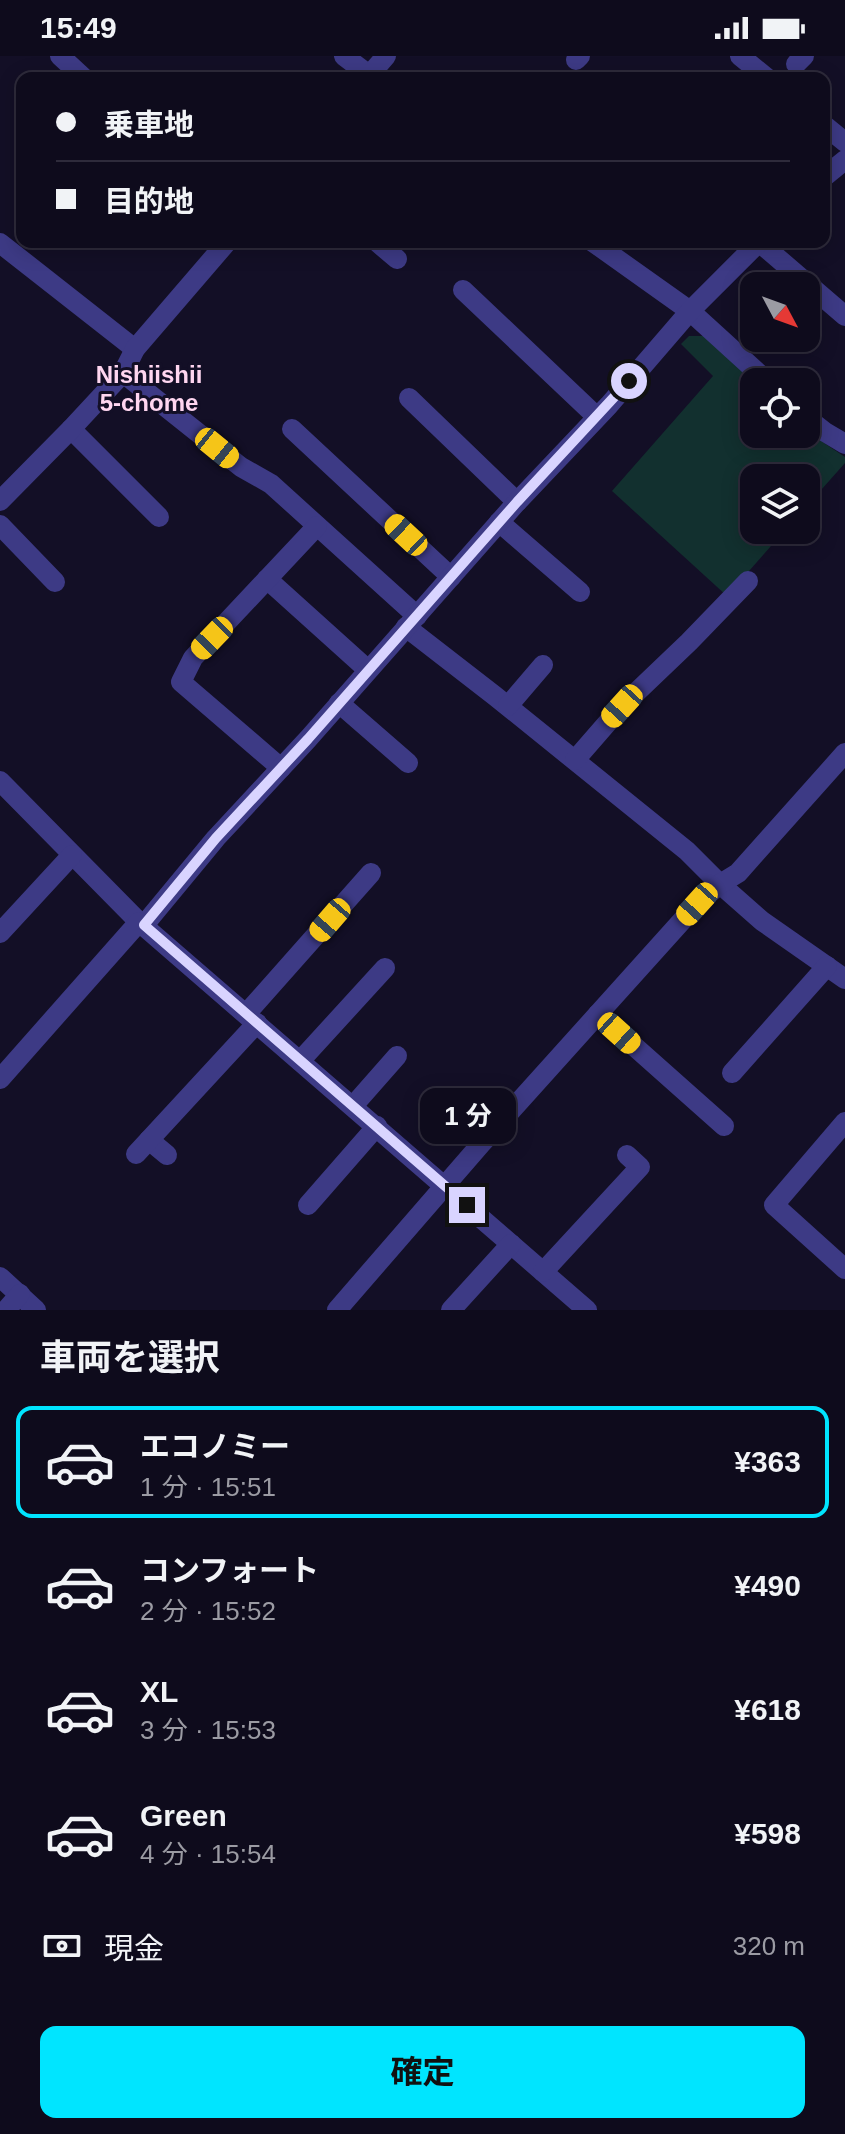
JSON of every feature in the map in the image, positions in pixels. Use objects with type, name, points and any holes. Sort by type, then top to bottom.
[{"type":"street","points":[[60,56],[77,72]]},
{"type":"street","points":[[344,56],[363,72]]},
{"type":"street","points":[[373,72],[386,56]]},
{"type":"street","points":[[0,243],[135,349]]},
{"type":"street","points":[[0,501],[123,373],[135,349],[222,248]]},
{"type":"street","points":[[384,248],[397,259]]},
{"type":"street","points":[[601,248],[690,311],[753,368]]},
{"type":"street","points":[[0,1079],[690,311],[753,248]]},
{"type":"street","points":[[766,248],[845,316]]},
{"type":"street","points":[[463,290],[597,417]]},
{"type":"street","points":[[123,373],[241,467],[271,484],[412,622],[508,706],[687,851],[762,921],[845,979]]},
{"type":"street","points":[[409,398],[517,502]]},
{"type":"street","points":[[820,428],[845,444]]},
{"type":"street","points":[[71,429],[159,517]]},
{"type":"street","points":[[292,429],[451,577]]},
{"type":"street","points":[[499,522],[580,592]]},
{"type":"street","points":[[0,525],[55,582]]},
{"type":"street","points":[[281,768],[181,682],[193,658],[317,526]]},
{"type":"street","points":[[267,579],[368,670]]},
{"type":"street","points":[[575,760],[622,706],[748,581]]},
{"type":"street","points":[[508,706],[543,665]]},
{"type":"street","points":[[339,703],[408,763]]},
{"type":"street","points":[[337,1310],[697,904],[738,873],[845,753]]},
{"type":"street","points":[[1,784],[142,924],[587,1310]]},
{"type":"street","points":[[0,933],[72,855]]},
{"type":"street","points":[[167,1155],[143,1147],[371,873]]},
{"type":"street","points":[[732,1073],[827,966]]},
{"type":"street","points":[[300,1061],[385,968]]},
{"type":"street","points":[[598,1014],[724,1126]]},
{"type":"street","points":[[353,1106],[397,1056]]},
{"type":"street","points":[[845,1122],[774,1205],[845,1269]]},
{"type":"street","points":[[308,1205],[377,1126]]},
{"type":"street","points":[[543,1272],[640,1167],[627,1155]]},
{"type":"street","points":[[451,1310],[511,1244]]},
{"type":"street","points":[[0,1277],[13,1302],[36,1310]]},
{"type":"green space","points":[[689,336],[706,336],[740,369],[740,448],[820,448],[820,439],[845,457],[845,463],[820,491],[820,464],[740,464],[740,544],[773,544],[727,596],[612,491],[713,376],[681,344]]},
{"type":"district","name":"Nishiishii 5-chome","points":[[149,388]]},
{"type":"route","points":[[467,1205],[144,925],[216,838],[629,381]]}]
